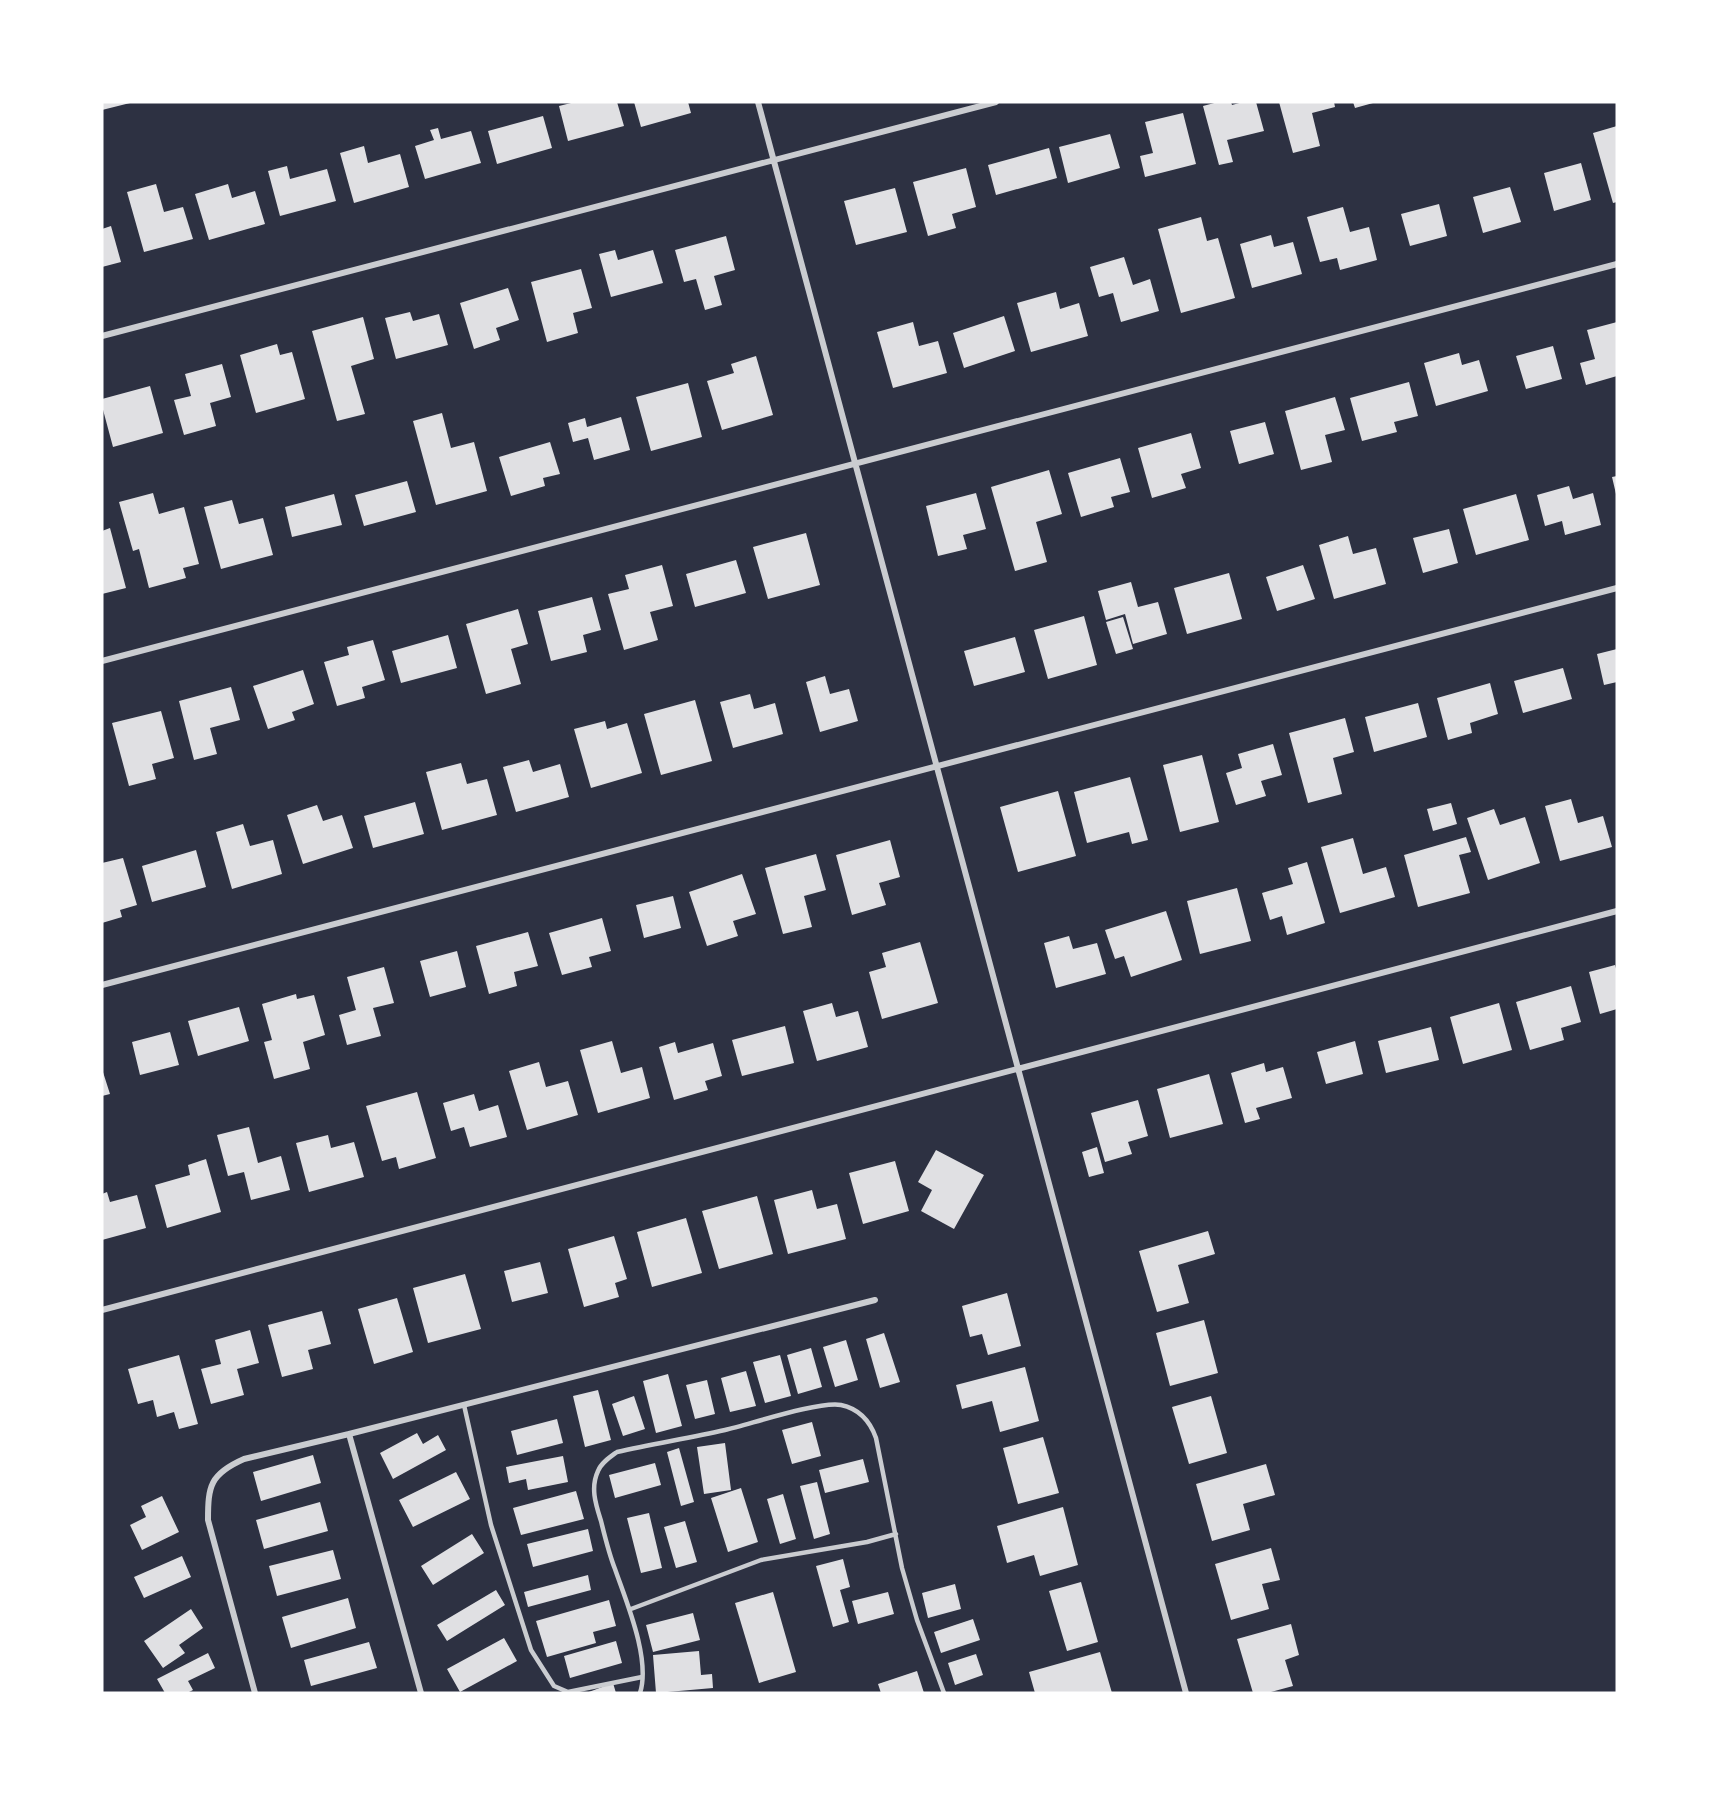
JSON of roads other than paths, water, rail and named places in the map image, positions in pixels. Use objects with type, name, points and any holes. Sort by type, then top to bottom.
[{"type":"street","points":[[758,102],[1186,1693]]},
{"type":"street","points":[[102,336],[996,102]]},
{"type":"street","points":[[102,660],[1617,264]]},
{"type":"street","points":[[102,985],[1617,588]]},
{"type":"street","points":[[102,1310],[1617,911]]},
{"type":"street","points":[[255,1693],[208,1520],[208,1495],[212,1484],[219,1473],[231,1465],[244,1459],[875,1300]]},
{"type":"street","points":[[349,1434],[421,1693]]},
{"type":"lane","points":[[464,1405],[491,1525],[520,1616],[531,1650],[554,1686],[568,1692],[642,1677]]},
{"type":"lane","points":[[640,1693],[642,1665],[631,1609],[614,1567],[594,1494],[597,1472],[605,1461],[617,1452],[724,1430],[820,1406],[841,1405],[862,1413],[871,1425],[902,1568],[917,1620],[944,1693]]},
{"type":"lane","points":[[631,1609],[761,1560],[867,1542],[896,1533]]}]
